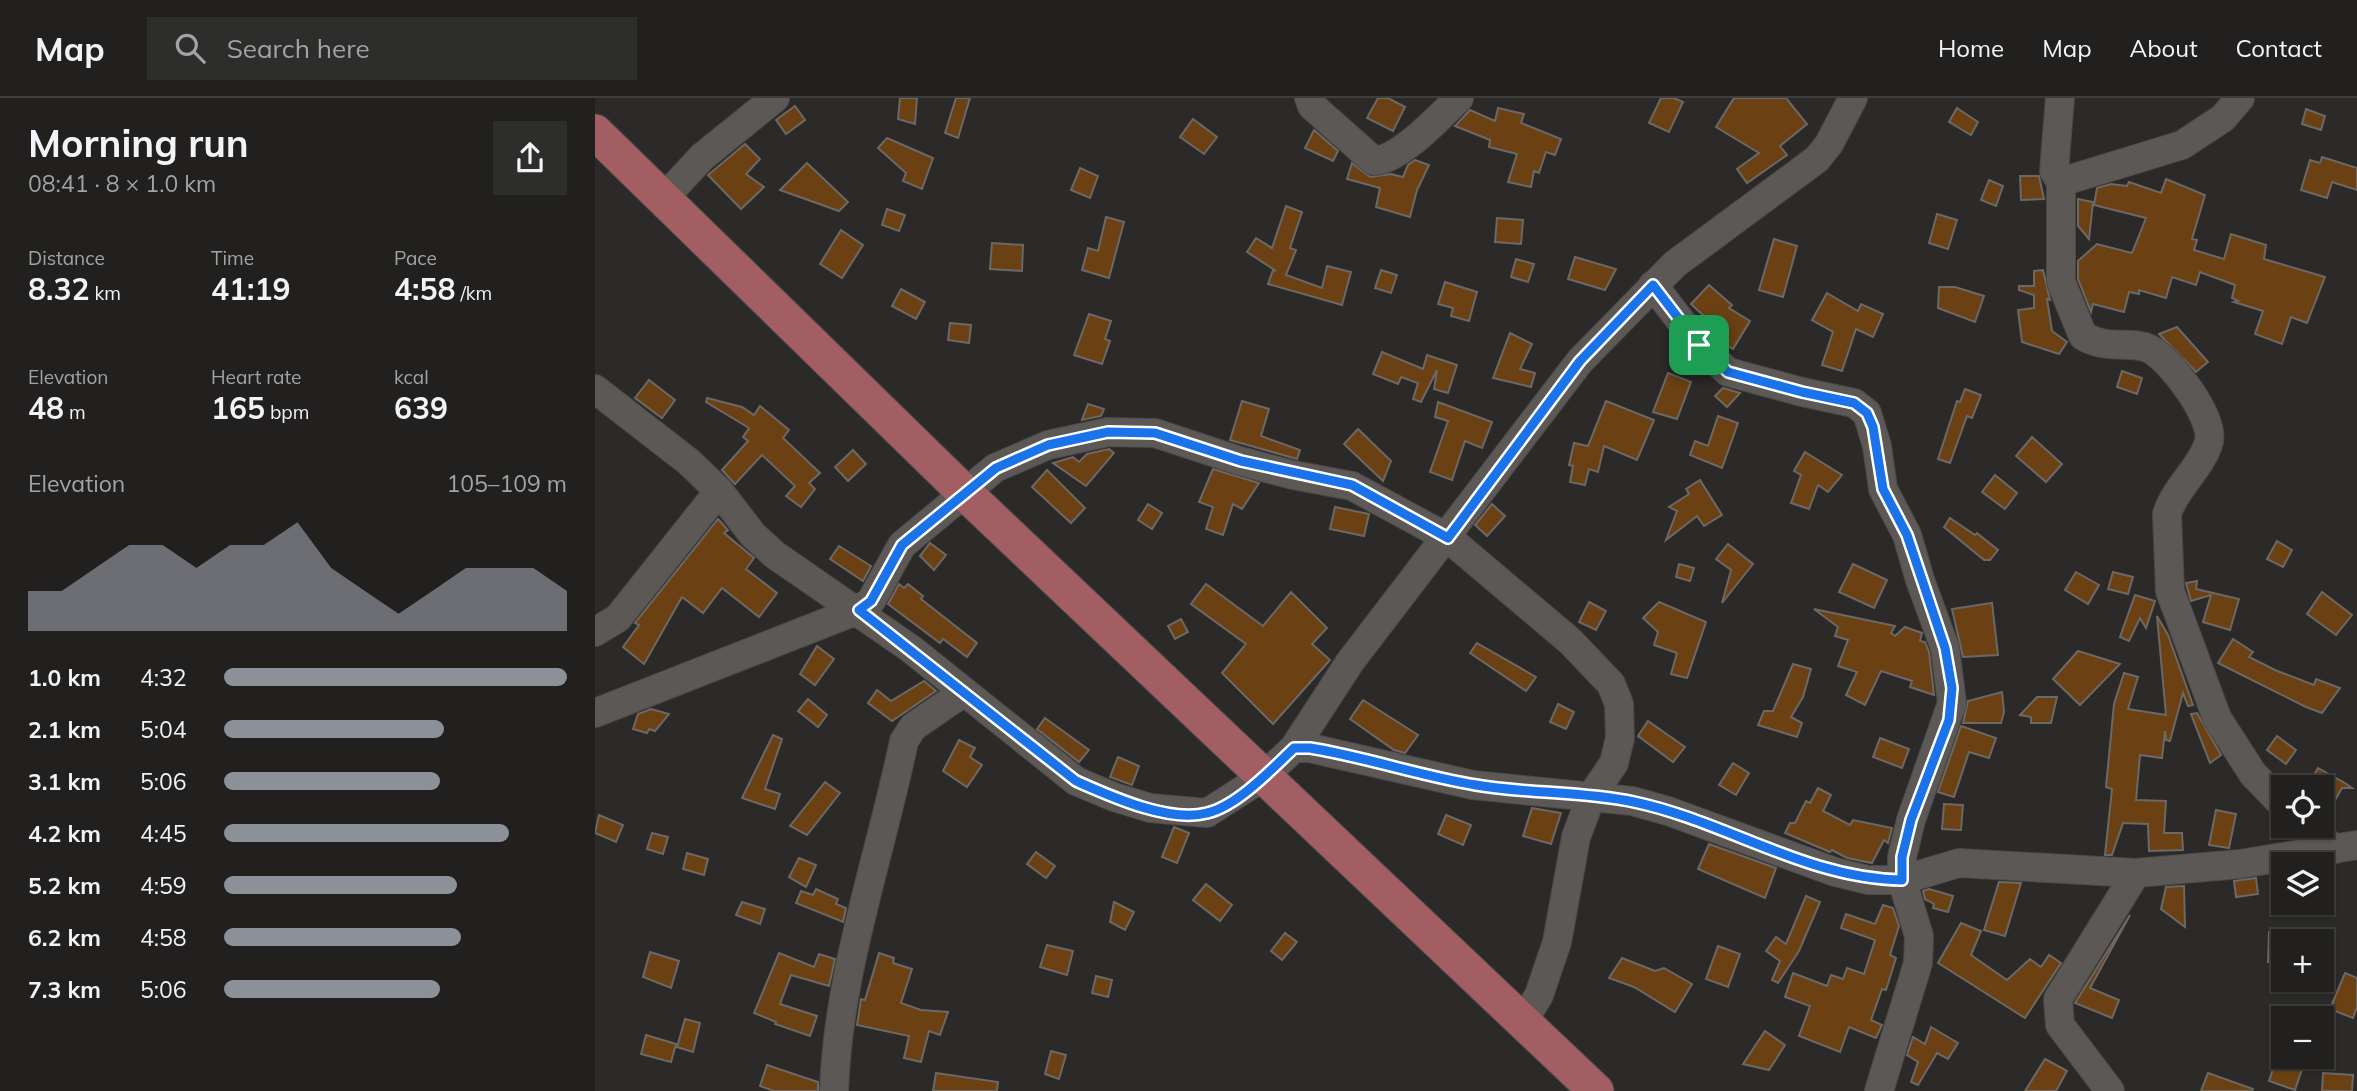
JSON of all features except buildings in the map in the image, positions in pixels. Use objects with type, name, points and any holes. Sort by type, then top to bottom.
[{"type":"main road","points":[[595,132],[964,492],[1596,1091]]},
{"type":"street","points":[[664,198],[702,157],[775,98]]},
{"type":"street","points":[[1309,98],[1312,106],[1374,161],[1387,158],[1427,129],[1459,98]]},
{"type":"street","points":[[595,389],[680,455],[719,491],[753,536],[775,555],[859,610],[1076,781],[1150,808],[1207,813],[1263,777],[1294,748],[1350,662],[1448,538],[1580,361],[1653,285],[1735,218],[1817,159],[1829,144],[1853,98]]},
{"type":"street","points":[[2060,98],[2054,171],[2061,181],[2061,282],[2083,336],[2114,347],[2148,348],[2168,363],[2206,418],[2210,443],[2198,466],[2171,502],[2167,514],[2170,591],[2217,718],[2253,774],[2271,793]]},
{"type":"street","points":[[2061,181],[2182,145],[2223,118],[2240,98]]},
{"type":"street","points":[[1653,285],[1699,345],[1728,372],[1854,403],[1867,413],[1873,427],[1883,489],[1907,535],[1945,648],[1952,688],[1949,720],[1911,820],[1902,857],[1902,880],[1919,936],[1917,963],[1879,1091]]},
{"type":"street","points":[[595,713],[859,610],[871,601],[902,545],[996,468],[1048,445],[1108,432],[1155,433],[1241,461],[1352,485],[1448,538],[1570,641],[1611,684],[1619,704],[1620,738],[1614,763],[1591,797],[1569,869],[1552,961],[1539,995],[1524,1020]]},
{"type":"street","points":[[595,632],[618,618],[719,491]]},
{"type":"street","points":[[834,1091],[836,1040],[863,910],[904,741],[913,727],[964,692]]},
{"type":"street","points":[[1294,748],[1331,751],[1473,785],[1632,801],[1668,811],[1835,872],[1868,880],[1902,880],[1959,863],[2136,873],[2240,864],[2346,847]]},
{"type":"street","points":[[2329,838],[2346,847]]},
{"type":"street","points":[[2110,1091],[2060,1025],[2058,999],[2136,873]]},
{"type":"route","points":[[1653,285],[1699,345],[1728,372],[1854,403],[1867,413],[1873,427],[1883,489],[1907,535],[1945,648],[1952,688],[1949,720],[1911,820],[1902,857],[1902,880],[1868,880],[1835,872],[1668,811],[1632,801],[1473,785],[1310,748],[1294,748],[1263,777],[1222,806],[1207,813],[1188,814],[1150,808],[1076,781],[859,610],[871,601],[902,545],[996,468],[1048,445],[1108,432],[1155,433],[1293,475],[1312,476],[1352,485],[1448,538],[1580,361],[1653,285]]}]
